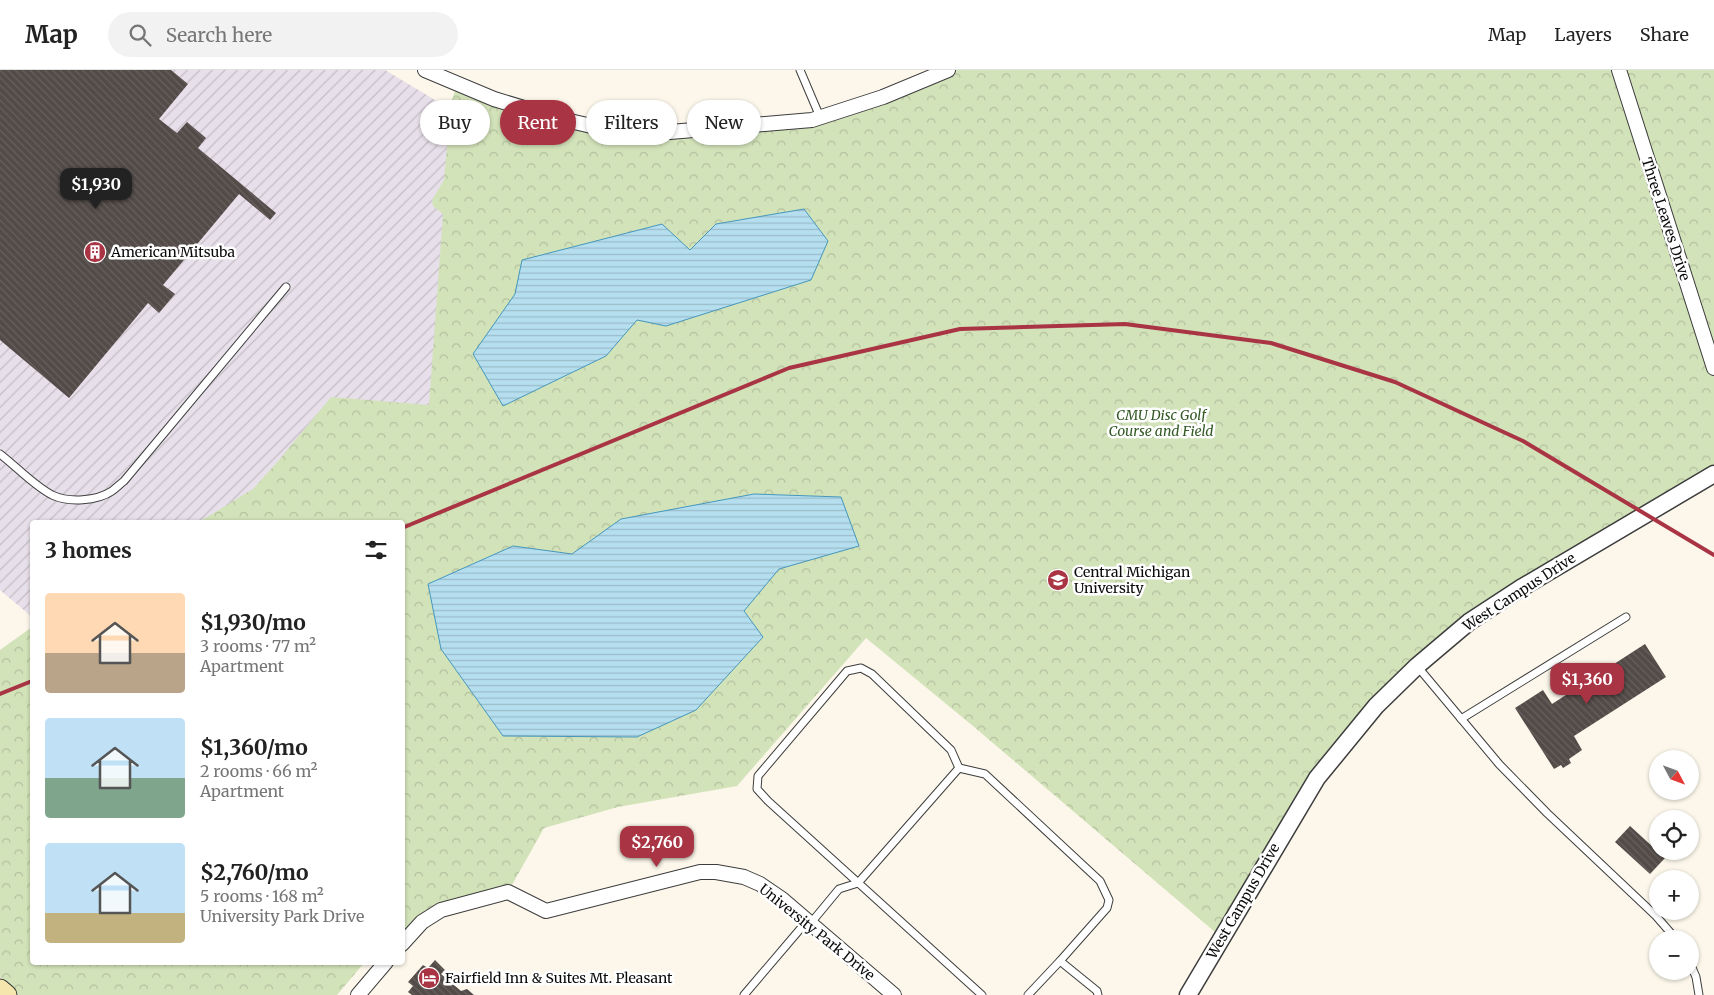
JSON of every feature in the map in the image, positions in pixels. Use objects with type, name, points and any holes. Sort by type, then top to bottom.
[{"type":"main road","points":[[0,989],[7,995]]},
{"type":"street","points":[[425,70],[494,99],[557,118],[613,131],[670,132],[812,120],[883,97],[948,70]]},
{"type":"street","name":"Three Leaves Drive","points":[[1618,70],[1714,368]]},
{"type":"street","name":"West Campus Drive","points":[[1188,995],[1317,778],[1376,706],[1417,666],[1469,622],[1514,593],[1714,474]]},
{"type":"street","name":"University Park Drive","points":[[405,941],[422,922],[441,910],[508,892],[546,911],[700,872],[716,872],[744,877],[760,884],[782,899],[894,995]]},
{"type":"street","points":[[358,995],[383,965]]},
{"type":"lane","points":[[800,70],[820,117]]},
{"type":"lane","points":[[0,454],[53,495],[68,500],[96,498],[112,491],[124,480],[286,287]]},
{"type":"lane","points":[[1461,719],[1626,617]]},
{"type":"lane","points":[[1417,666],[1499,764],[1668,930]]},
{"type":"lane","points":[[959,768],[951,750],[872,674],[860,668],[847,671],[758,776],[757,789],[858,884],[982,995]]},
{"type":"lane","points":[[744,995],[838,889],[858,884],[959,768]]},
{"type":"lane","points":[[959,768],[985,774],[1100,881],[1109,900],[1107,908],[1028,995]]},
{"type":"lane","points":[[1060,961],[1097,991],[1098,995]]},
{"type":"lane","points":[[1696,980],[1699,995]]},
{"type":"shaded area","points":[[0,70],[385,70],[435,100],[420,100],[420,145],[467,145],[423,473],[379,520],[30,520],[30,615],[0,590]]},
{"type":"green space","name":"CMU Disc Golf Course and Field","points":[[948,70],[1714,70],[1714,471],[1568,561],[1417,666],[1326,767],[1222,938],[973,726],[866,638],[737,786],[618,807],[544,828],[508,892],[405,929],[405,520],[202,520],[253,489],[331,397],[429,405],[443,214],[433,206],[432,200],[444,180],[447,145],[490,145],[490,100],[452,100],[457,85],[508,100],[500,100],[500,145],[576,145],[576,120],[586,123],[586,145],[677,145],[677,127],[687,127],[687,145],[761,145],[761,123],[812,120]]},
{"type":"green space","points":[[30,628],[30,965],[362,965],[337,995],[19,995],[0,977],[0,650]]},
{"type":"water","points":[[804,209],[828,241],[811,280],[666,326],[637,320],[606,356],[503,406],[473,354],[515,294],[522,260],[662,224],[690,250],[716,224]]},
{"type":"water","points":[[754,494],[841,497],[859,546],[779,569],[744,611],[763,637],[696,710],[637,737],[503,736],[441,649],[428,584],[513,546],[572,554],[621,519]]},
{"type":"building","name":"American Mitsuba","points":[[0,70],[171,70],[188,84],[159,119],[177,133],[187,122],[206,138],[198,148],[276,213],[270,220],[239,194],[163,285],[175,294],[159,313],[148,303],[69,398],[0,340]]},
{"type":"building","points":[[1645,644],[1666,677],[1574,736],[1582,750],[1569,759],[1571,763],[1563,768],[1561,765],[1554,769],[1515,708],[1543,690],[1552,704]]},
{"type":"building","points":[[1630,826],[1649,843],[1649,860],[1663,860],[1654,870],[1649,870],[1649,873],[1615,842]]},
{"type":"building","name":"Fairfield Inn & Suites Mt. Pleasant","points":[[435,960],[445,970],[441,974],[461,991],[467,989],[474,995],[412,995],[408,992],[413,986],[408,982],[423,965],[428,968]]},
{"type":"railway","points":[[405,527],[789,368],[960,329],[1125,324],[1271,343],[1395,382],[1523,441],[1714,555]]},
{"type":"railway","points":[[0,694],[30,682]]},
{"type":"place","name":"American Mitsuba","points":[[95,252]]},
{"type":"place","name":"Central Michigan University","points":[[1058,580]]},
{"type":"place","name":"Fairfield Inn & Suites Mt. Pleasant","points":[[429,978]]}]
